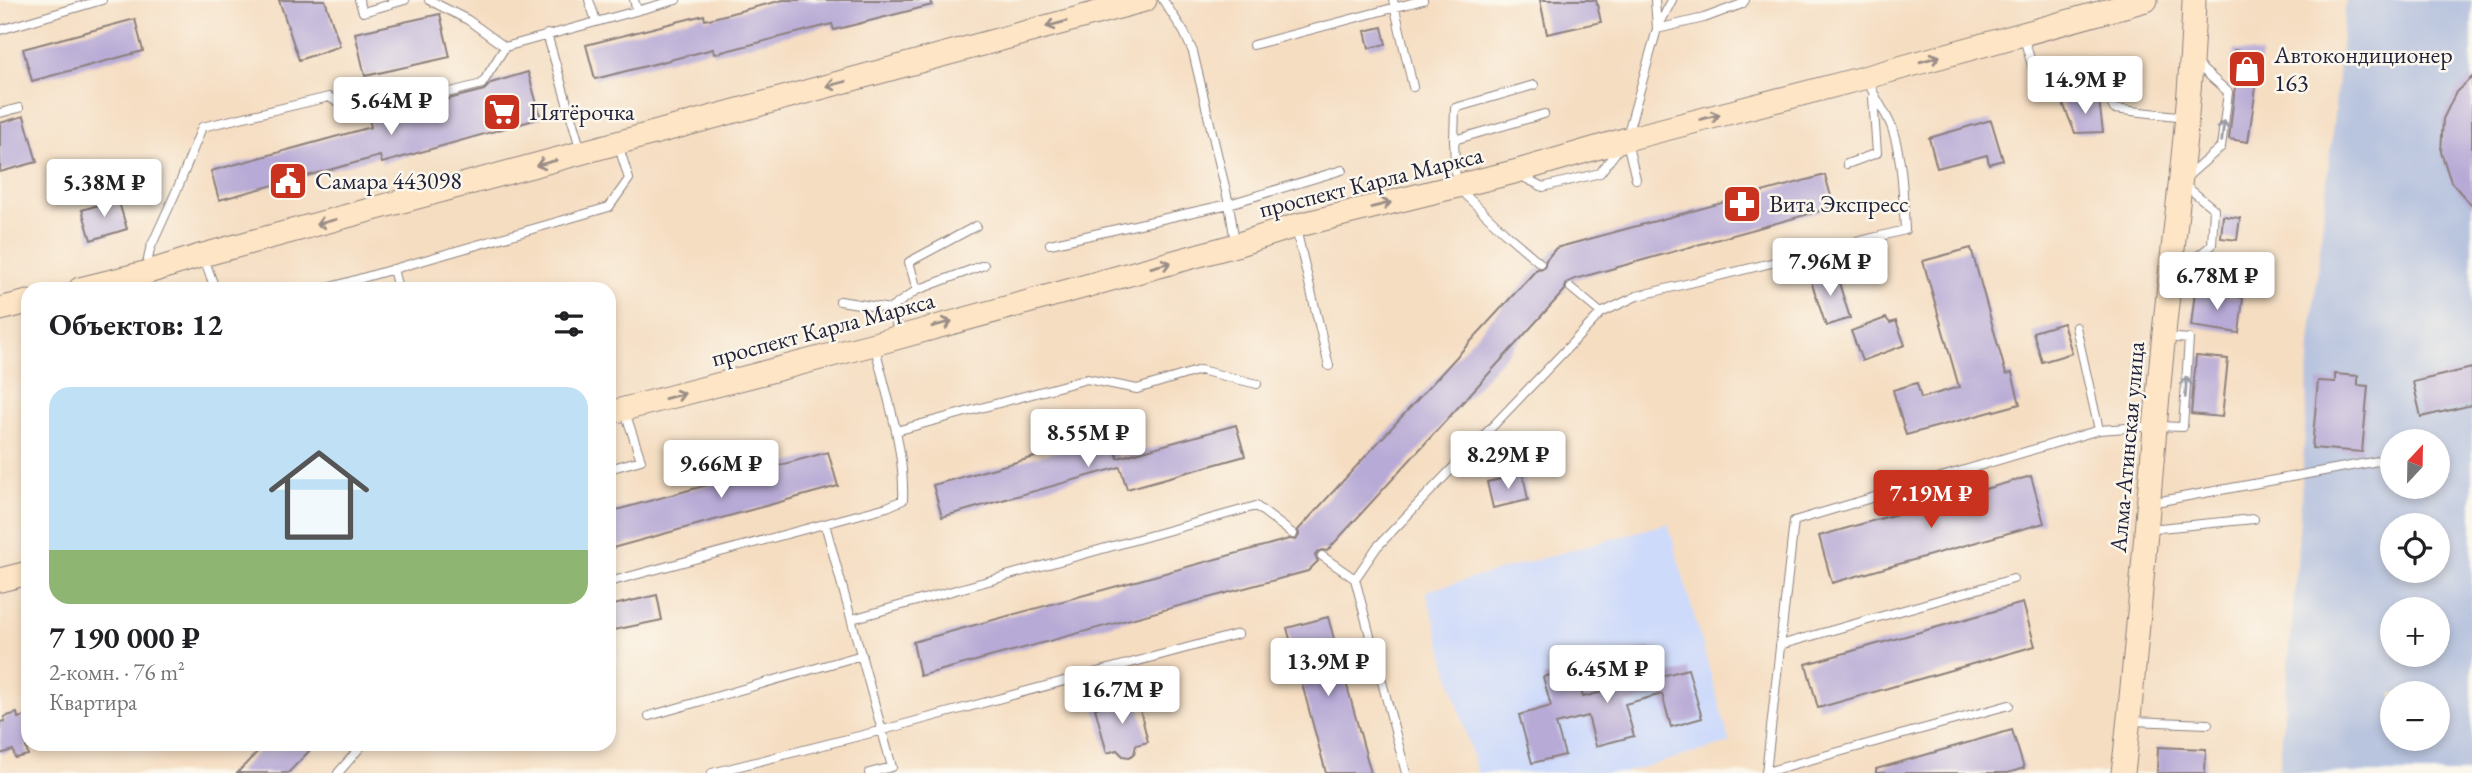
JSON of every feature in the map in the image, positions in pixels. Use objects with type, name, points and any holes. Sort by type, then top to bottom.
[{"type":"main road","points":[[108,282],[1145,0]]},
{"type":"main road","name":"проспект Карла Маркса","points":[[617,411],[874,344],[1295,226],[1514,172],[1627,139],[1870,86],[2022,32],[2146,0]]},
{"type":"main road","name":"Алма-Атинская улица","points":[[2123,773],[2163,336],[2188,117],[2194,0]]},
{"type":"main road","points":[[0,309],[21,304]]},
{"type":"main road","points":[[0,580],[21,575]]},
{"type":"lane","points":[[0,30],[102,0]]},
{"type":"lane","points":[[359,0],[363,12],[405,0]]},
{"type":"lane","points":[[429,0],[468,20],[505,47]]},
{"type":"lane","points":[[589,0],[596,21]]},
{"type":"lane","points":[[634,0],[637,10]]},
{"type":"lane","points":[[145,273],[150,249],[180,186],[202,127],[329,97],[360,116],[482,84],[505,47],[676,0]]},
{"type":"lane","points":[[1163,0],[1194,52],[1236,244]]},
{"type":"lane","points":[[1253,45],[1394,4],[1423,0]]},
{"type":"lane","points":[[1655,0],[1657,29]]},
{"type":"lane","points":[[1636,179],[1627,139],[1657,29],[1672,0]]},
{"type":"lane","points":[[1657,29],[1704,18],[1742,4],[1745,0]]},
{"type":"lane","points":[[1394,4],[1413,87]]},
{"type":"lane","points":[[2022,32],[2034,72],[2076,88],[2107,94],[2114,108],[2188,117]]},
{"type":"lane","points":[[547,34],[582,154]]},
{"type":"lane","points":[[2169,279],[2212,244],[2214,209],[2181,182],[2221,147],[2228,92],[2192,60]]},
{"type":"lane","points":[[1534,85],[1455,108],[1454,140],[1457,186],[1505,233],[1540,262]]},
{"type":"lane","points":[[1847,164],[1877,153],[1870,86]]},
{"type":"lane","points":[[1355,579],[1377,547],[1601,313],[1637,296],[1905,230],[1899,159],[1891,126],[1870,86]]},
{"type":"lane","points":[[0,113],[19,108]]},
{"type":"lane","points":[[1454,140],[1544,114]]},
{"type":"lane","points":[[348,282],[610,207],[629,180],[618,144]]},
{"type":"lane","points":[[1050,244],[1229,204],[1342,170]]},
{"type":"lane","points":[[917,290],[909,262],[976,226]]},
{"type":"lane","points":[[1295,226],[1329,366]]},
{"type":"lane","points":[[203,255],[213,282]]},
{"type":"lane","points":[[840,301],[891,309],[917,290],[984,265]]},
{"type":"lane","points":[[393,269],[396,282]]},
{"type":"lane","points":[[1571,288],[1601,313]]},
{"type":"lane","points":[[891,309],[901,335]]},
{"type":"lane","points":[[2076,327],[2099,430]]},
{"type":"lane","points":[[616,580],[887,508],[903,500],[904,482],[896,431],[874,344]]},
{"type":"lane","points":[[896,431],[1087,379],[1137,389],[1200,370],[1257,383]]},
{"type":"lane","points":[[616,467],[641,460],[617,411]]},
{"type":"lane","points":[[2009,705],[1766,773],[1794,521],[2099,430],[2155,426]]},
{"type":"lane","points":[[2147,503],[2380,461]]},
{"type":"lane","points":[[852,618],[1256,506],[1293,534]]},
{"type":"lane","points":[[2146,529],[2254,519]]},
{"type":"lane","points":[[825,524],[892,767],[869,773]]},
{"type":"lane","points":[[1322,556],[1355,579],[1406,773]]},
{"type":"lane","points":[[1780,645],[2013,579]]},
{"type":"lane","points":[[712,773],[883,730],[1238,634]]},
{"type":"lane","points":[[649,716],[862,655]]},
{"type":"lane","points":[[2129,721],[2207,724]]},
{"type":"lane","points":[[338,773],[357,751]]},
{"type":"shaded area","points":[[2346,0],[2472,0],[2472,773],[2279,773],[2297,565],[2310,344]]},
{"type":"shaded area","points":[[1668,523],[1730,743],[1623,773],[1477,773],[1426,591]]},
{"type":"building","points":[[279,0],[325,0],[340,46],[299,60]]},
{"type":"building","points":[[783,0],[931,0],[932,5],[834,30],[832,24],[714,54],[713,49],[595,79],[586,45],[704,15],[705,20]]},
{"type":"building","points":[[1540,0],[1596,0],[1601,22],[1547,34]]},
{"type":"building","points":[[440,14],[450,57],[365,76],[355,33]]},
{"type":"building","points":[[135,19],[143,51],[32,81],[23,49]]},
{"type":"building","points":[[1382,27],[1386,44],[1369,48],[1365,31]]},
{"type":"building","points":[[2234,50],[2261,54],[2248,142],[2229,139],[2236,77],[2230,76]]},
{"type":"building","points":[[528,72],[541,118],[382,163],[380,156],[219,200],[211,171],[371,127],[369,119],[484,90],[491,83]]},
{"type":"building","points":[[2472,77],[2472,206],[2451,182],[2441,152],[2443,119],[2456,92]]},
{"type":"building","points":[[2099,100],[2103,132],[2075,133],[2062,101]]},
{"type":"building","points":[[24,116],[37,162],[0,172],[0,123]]},
{"type":"building","points":[[1991,120],[2003,160],[1989,164],[1987,155],[1937,168],[1929,138]]},
{"type":"building","points":[[1825,175],[1834,207],[1566,283],[1565,290],[1327,551],[1317,552],[1315,556],[1318,561],[1308,571],[920,676],[913,642],[1289,539],[1296,540],[1298,530],[1537,269],[1544,268],[1546,260],[1556,248]]},
{"type":"building","points":[[118,199],[127,229],[91,240],[82,210]]},
{"type":"building","points":[[2223,216],[2240,218],[2237,240],[2221,238]]},
{"type":"building","points":[[1971,248],[2006,374],[2012,373],[2020,404],[1906,435],[1893,390],[1917,383],[1921,398],[1959,387],[1923,261]]},
{"type":"building","points":[[1835,270],[1850,318],[1826,326],[1810,278]]},
{"type":"building","points":[[2195,291],[2243,298],[2239,333],[2191,326]]},
{"type":"building","points":[[1886,318],[1890,323],[1896,321],[1905,345],[1862,361],[1851,331]]},
{"type":"building","points":[[2063,323],[2072,353],[2042,362],[2033,332]]},
{"type":"building","points":[[2196,356],[2228,359],[2222,417],[2191,414]]},
{"type":"building","points":[[2472,368],[2472,405],[2421,417],[2413,382]]},
{"type":"building","points":[[2335,374],[2358,376],[2358,385],[2368,386],[2362,452],[2312,448],[2318,381],[2335,382]]},
{"type":"building","points":[[1236,425],[1245,456],[1127,489],[1120,467],[942,517],[933,485],[1111,436],[1118,458]]},
{"type":"building","points":[[828,452],[838,486],[616,547],[616,510]]},
{"type":"building","points":[[1523,474],[1528,500],[1493,508],[1487,482]]},
{"type":"building","points":[[2031,476],[2044,523],[1832,583],[1819,536]]},
{"type":"building","points":[[657,595],[662,620],[616,630],[616,604]]},
{"type":"building","points":[[2023,603],[2035,646],[1818,708],[1806,664]]},
{"type":"building","points":[[1328,617],[1371,773],[1326,773],[1287,628]]},
{"type":"building","points":[[1650,647],[1658,677],[1688,669],[1702,718],[1671,727],[1662,694],[1625,704],[1634,736],[1596,746],[1588,716],[1556,724],[1565,755],[1532,763],[1519,715],[1551,706],[1543,677],[1575,668],[1583,697],[1625,686],[1617,656]]},
{"type":"building","points":[[1137,697],[1148,742],[1136,745],[1134,754],[1129,757],[1123,756],[1117,750],[1107,753],[1095,708]]},
{"type":"building","points":[[17,713],[18,718],[21,717],[21,751],[27,751],[28,755],[15,758],[13,750],[0,754],[0,722],[5,721],[4,717]]},
{"type":"building","points":[[2012,730],[2024,768],[2008,773],[1876,773],[1876,769]]},
{"type":"building","points":[[2158,747],[2206,749],[2205,773],[2157,773]]},
{"type":"building","points":[[258,751],[309,751],[288,773],[237,773]]},
{"type":"place","name":"Автокондиционер 163","points":[[2247,69]]},
{"type":"place","name":"Пятёрочка","points":[[502,112]]},
{"type":"place","name":"Самара 443098","points":[[288,181]]},
{"type":"place","name":"Вита Экспресс","points":[[1742,204]]}]
